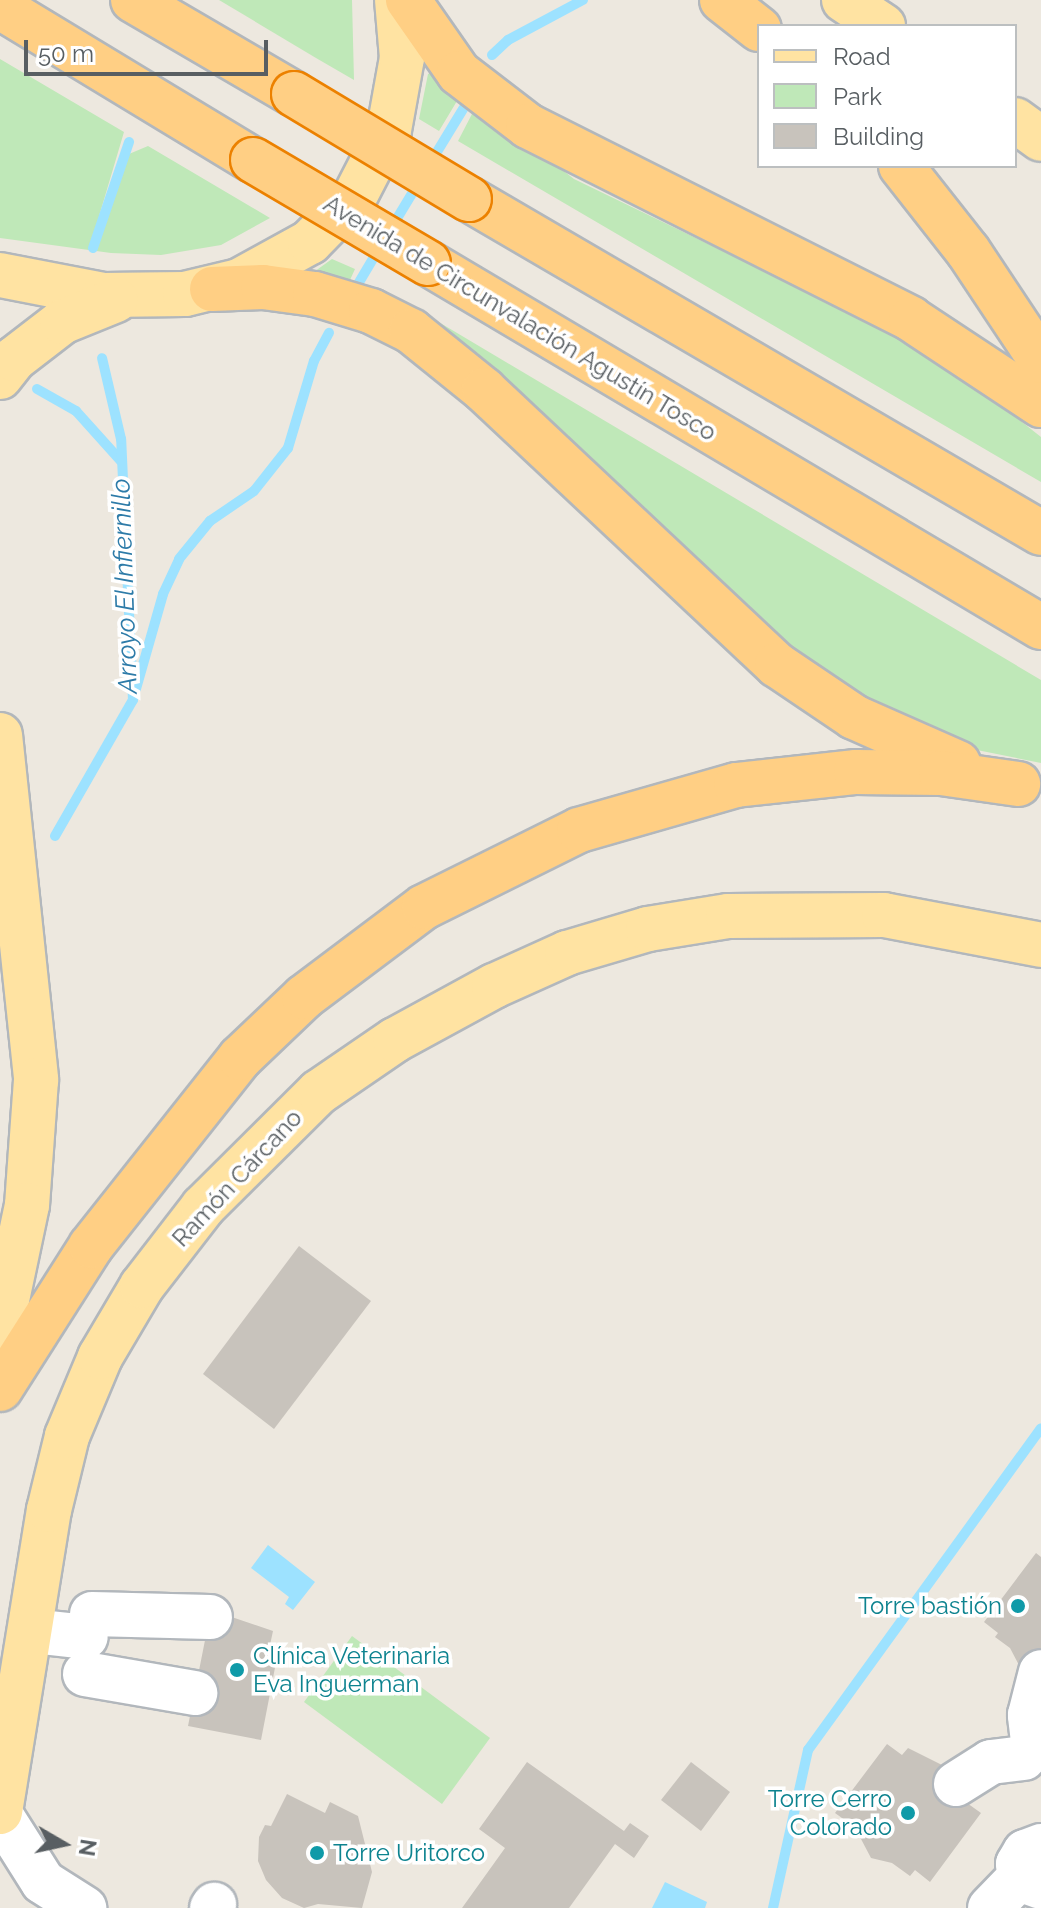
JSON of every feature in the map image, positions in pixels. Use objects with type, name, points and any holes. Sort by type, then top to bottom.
[{"type":"highway","points":[[133,0],[1041,533]]},
{"type":"highway","points":[[408,0],[459,73],[515,118],[911,319],[1041,405]]},
{"type":"highway","points":[[722,0],[757,27]]},
{"type":"highway","name":"Avenida de Circunvalación Agustín Tosco","points":[[0,7],[1041,627]]},
{"type":"highway","points":[[903,168],[968,251],[1041,361]]},
{"type":"highway","points":[[212,289],[263,287],[315,294],[371,311],[411,331],[484,390],[777,665],[873,727],[1029,786]]},
{"type":"highway","points":[[0,1389],[82,1259],[231,1069],[304,997],[424,907],[579,830],[736,785],[856,772],[941,773],[1029,786]]},
{"type":"main road","points":[[0,275],[70,291],[138,295],[212,289],[290,256],[332,223],[355,196],[389,130],[398,94],[397,0]]},
{"type":"main road","points":[[844,0],[880,24]]},
{"type":"main road","points":[[1017,121],[1041,139]]},
{"type":"main road","points":[[0,377],[14,359],[62,322],[138,295]]},
{"type":"main road","points":[[0,735],[36,1108],[25,1216],[0,1333]]},
{"type":"main road","name":"Ramón Cárcano","points":[[0,1813],[26,1673],[49,1510],[67,1436],[100,1357],[142,1286],[203,1207],[263,1143],[332,1083],[395,1040],[494,986],[567,953],[648,929],[728,916],[884,915],[1041,945]]},
{"type":"main road","points":[[0,1724],[15,1706],[26,1673]]},
{"type":"street","points":[[88,1641],[210,1617]]},
{"type":"street","points":[[32,1631],[88,1641],[195,1693]]},
{"type":"street","points":[[956,1784],[991,1762],[1035,1754],[1030,1715],[1041,1672]]},
{"type":"street","points":[[0,1813],[43,1882],[84,1908]]},
{"type":"street","points":[[990,1908],[1032,1868]]},
{"type":"green space","points":[[219,0],[352,0],[354,80],[316,58]]},
{"type":"green space","points":[[0,59],[124,132],[89,250],[96,250],[129,154],[148,146],[270,218],[221,245],[161,255],[111,253],[0,238]]},
{"type":"green space","points":[[434,71],[574,179],[888,331],[957,371],[1041,437],[1041,482],[458,141],[473,112],[457,101],[439,131],[419,119],[428,74]]},
{"type":"green space","points":[[332,259],[355,269],[350,280],[405,302],[1041,680],[1041,763],[967,748],[857,701],[311,274]]},
{"type":"green space","points":[[352,1636],[490,1738],[442,1804],[304,1702]]},
{"type":"water","points":[[268,1545],[315,1582],[293,1610],[285,1604],[289,1597],[251,1568]]},
{"type":"water","points":[[665,1882],[707,1902],[705,1908],[652,1908]]},
{"type":"building","points":[[299,1246],[371,1301],[274,1429],[203,1374]]},
{"type":"building","name":"Torre bastión","points":[[1036,1553],[1041,1557],[1041,1672],[1020,1667],[1010,1648],[995,1637],[998,1633],[984,1622]]},
{"type":"building","name":"Clínica Veterinaria Eva Inguerman","points":[[211,1610],[273,1631],[270,1645],[279,1647],[261,1740],[188,1726]]},
{"type":"building","name":"Torre Cerro Colorado","points":[[887,1744],[902,1755],[908,1748],[948,1768],[967,1803],[981,1813],[930,1882],[915,1870],[910,1876],[892,1863],[871,1858],[861,1839],[846,1828],[849,1823],[835,1813]]},
{"type":"building","points":[[527,1762],[624,1831],[630,1823],[649,1836],[634,1858],[615,1844],[569,1908],[462,1908],[505,1848],[479,1829]]},
{"type":"building","points":[[691,1762],[730,1792],[701,1831],[661,1800]]},
{"type":"building","name":"Torre Uritorco","points":[[287,1794],[325,1813],[330,1802],[358,1816],[372,1872],[362,1908],[318,1904],[304,1908],[282,1898],[266,1880],[258,1861],[259,1837],[265,1825],[271,1826]]},
{"type":"waterway","points":[[492,55],[508,40],[583,0]]},
{"type":"waterway","points":[[429,165],[463,109]]},
{"type":"waterway","name":"Arroyo El Infiernillo","points":[[93,248],[129,142]]},
{"type":"waterway","points":[[390,230],[419,182]]},
{"type":"waterway","points":[[358,284],[380,247]]},
{"type":"waterway","points":[[136,689],[163,594],[179,559],[210,521],[254,491],[288,448],[314,361],[329,333]]},
{"type":"waterway","name":"Arroyo El Infiernillo","points":[[55,836],[133,700],[121,439],[102,358]]},
{"type":"waterway","name":"Arroyo El Infiernillo","points":[[37,389],[76,411],[121,461]]},
{"type":"waterway","points":[[773,1908],[808,1750],[1041,1428]]},
{"type":"place","name":"Torre bastión","points":[[1018,1606]]},
{"type":"place","name":"Clínica Veterinaria Eva Inguerman","points":[[237,1670]]},
{"type":"place","name":"Torre Cerro Colorado","points":[[908,1813]]},
{"type":"place","name":"Torre Uritorco","points":[[317,1853]]}]
